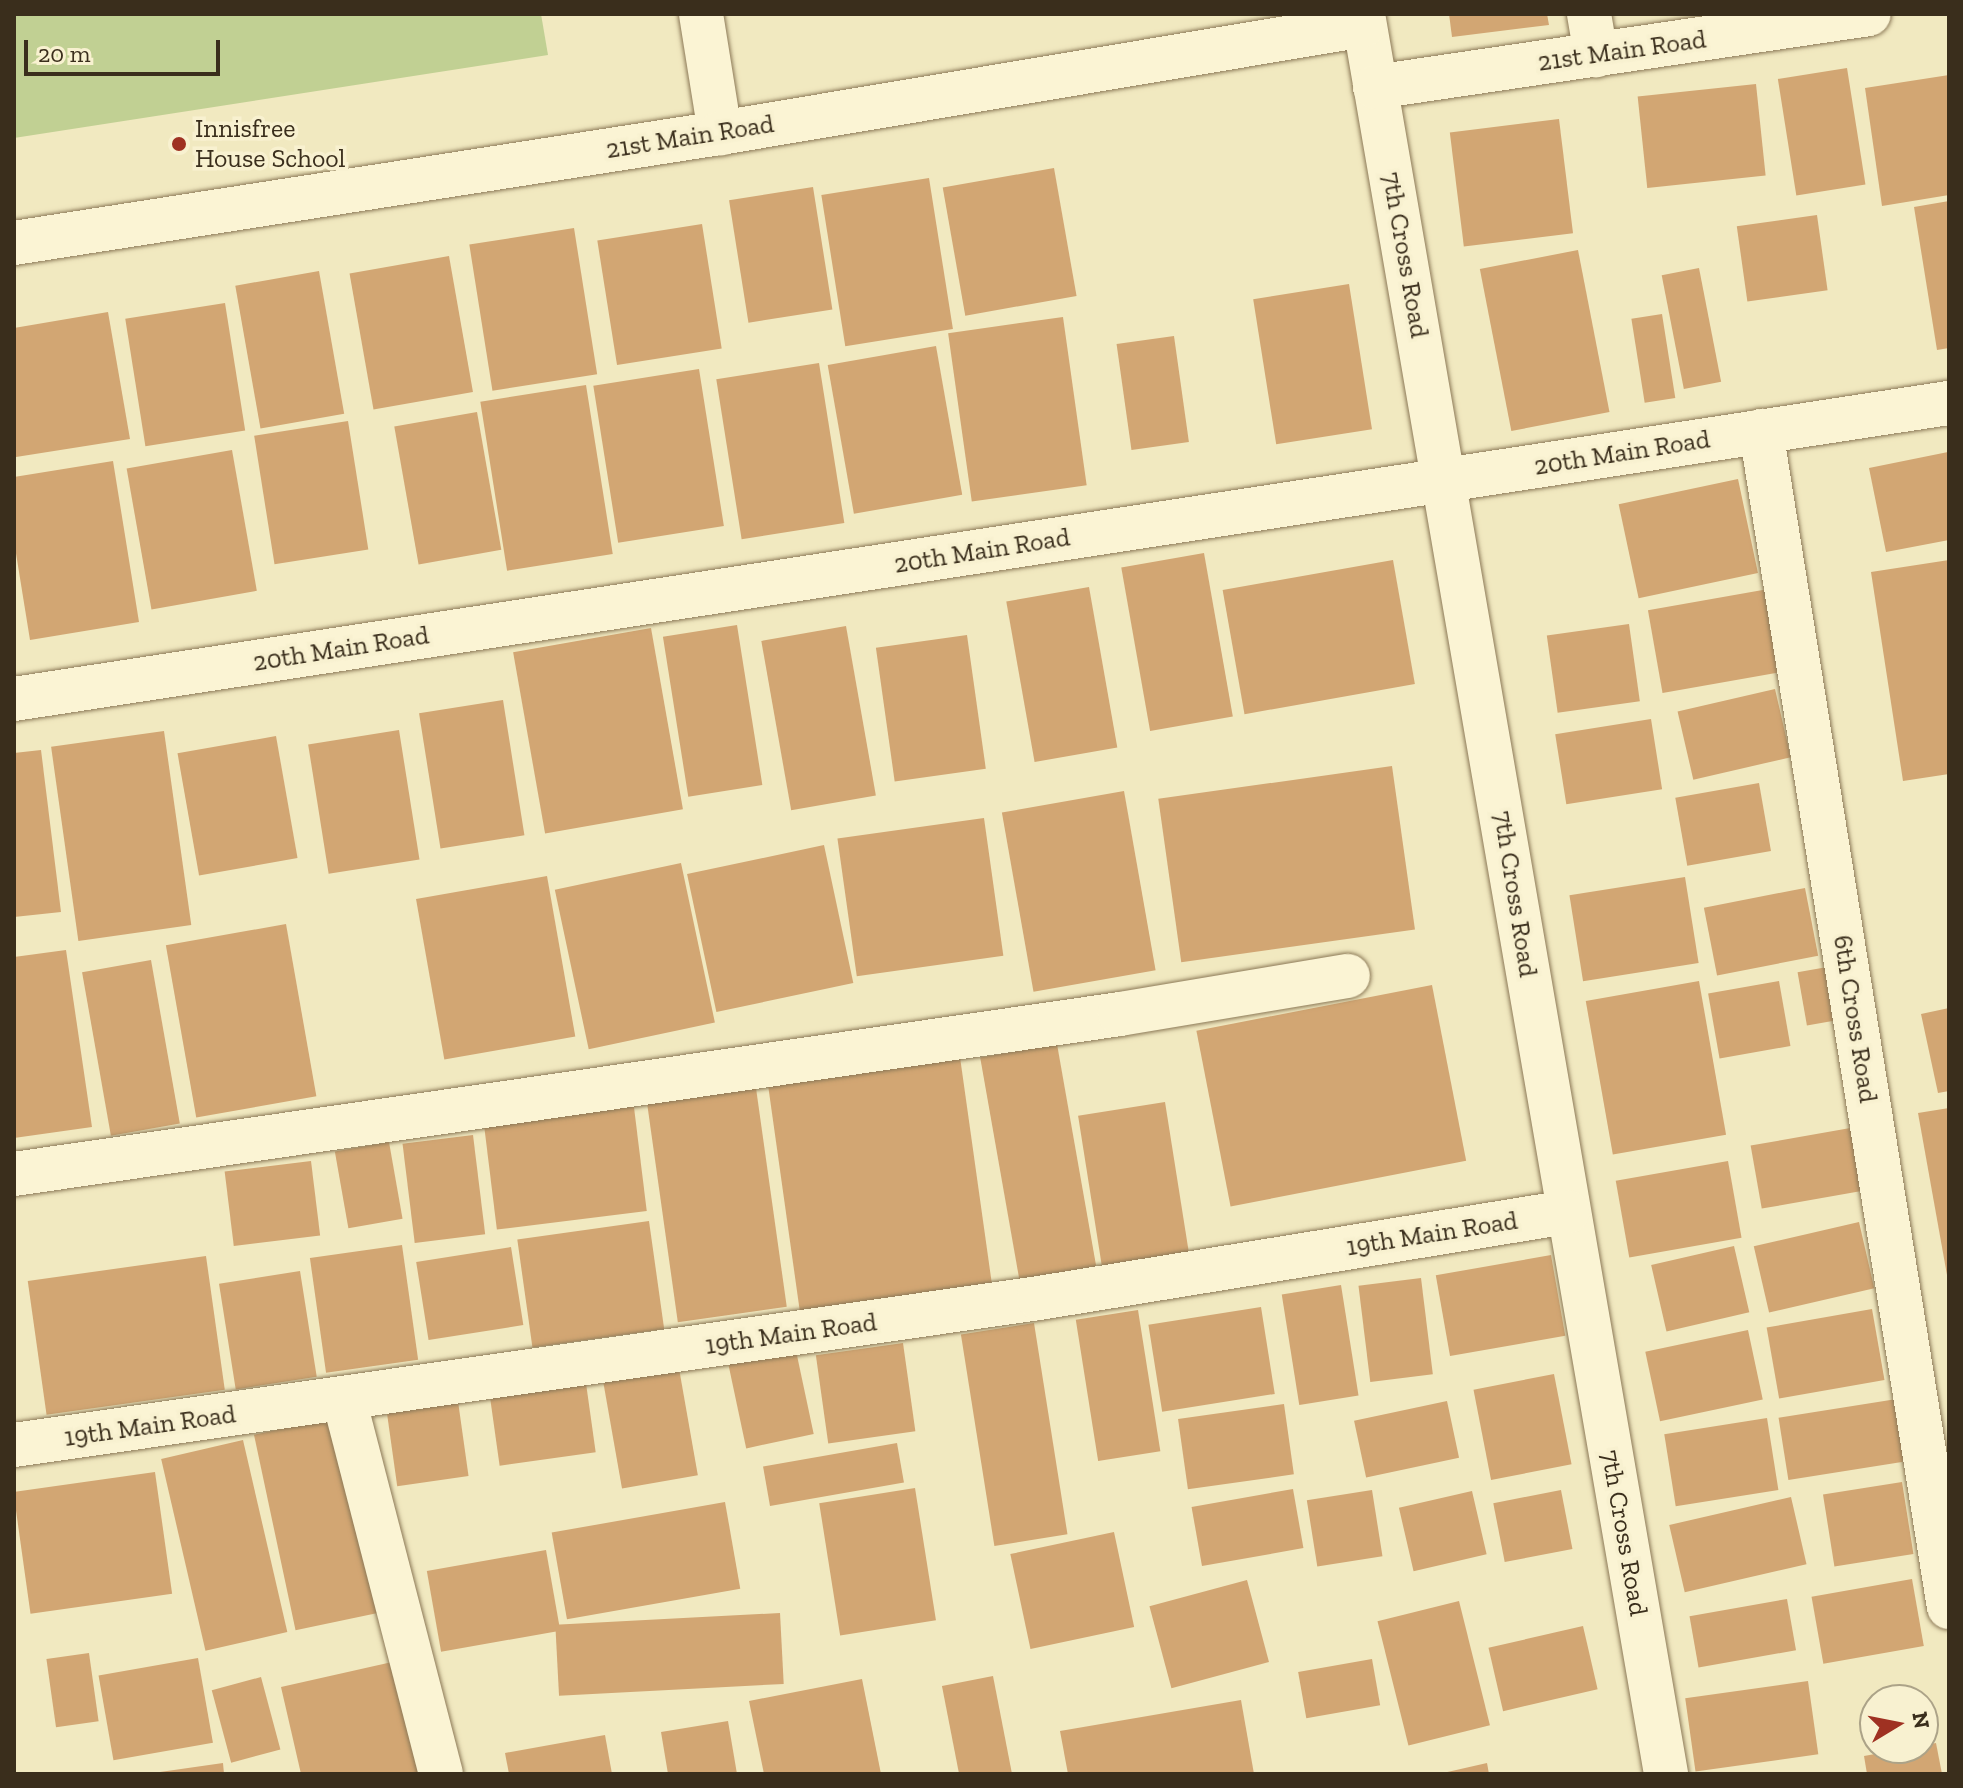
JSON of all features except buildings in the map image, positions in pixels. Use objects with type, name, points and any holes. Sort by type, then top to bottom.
[{"type":"street","points":[[701,14],[720,133]]},
{"type":"street","name":"21st Main Road","points":[[1375,87],[1592,35],[1869,14]]},
{"type":"street","name":"21st Main Road","points":[[14,243],[720,133],[1364,19]]},
{"type":"street","name":"7th Cross Road","points":[[1364,19],[1666,1774]]},
{"type":"street","name":"20th Main Road","points":[[14,699],[1949,403]]},
{"type":"street","name":"6th Cross Road","points":[[1761,431],[1949,1607]]},
{"type":"street","points":[[14,1174],[1120,1014],[1348,976]]},
{"type":"street","name":"19th Main Road","points":[[14,1445],[1039,1298],[1567,1212]]},
{"type":"street","points":[[344,1399],[441,1774]]},
{"type":"green space","points":[[14,14],[541,14],[548,55],[14,138]]},
{"type":"place","name":"Innisfree House School","points":[[179,144]]}]
